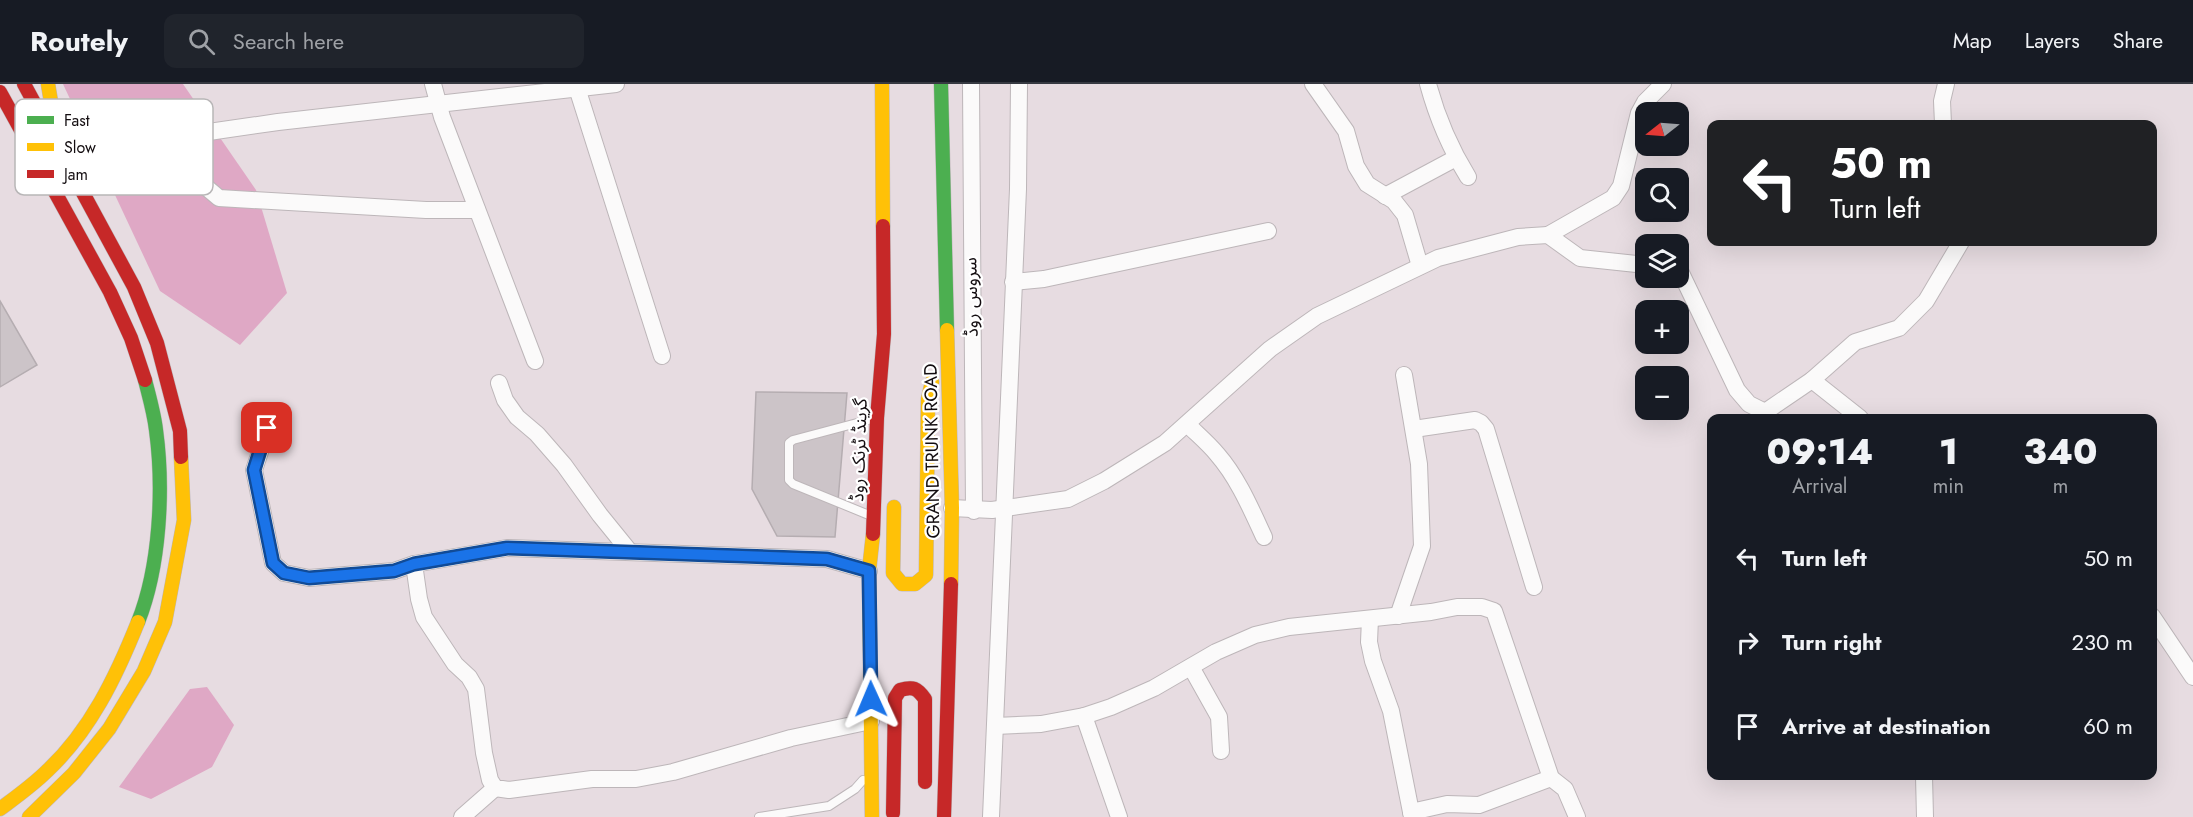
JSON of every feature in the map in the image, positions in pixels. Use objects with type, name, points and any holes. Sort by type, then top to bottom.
[{"type":"main road","points":[[24,84],[32,99]]},
{"type":"main road","points":[[48,84],[51,99]]},
{"type":"main road","name":"گرینڈ ٹرنک روڈ","points":[[872,817],[869,571],[884,334],[882,84]]},
{"type":"main road","name":"GRAND TRUNK ROAD","points":[[941,84],[952,508],[951,636],[944,817]]},
{"type":"main road","points":[[0,92],[15,119]]},
{"type":"main road","points":[[0,810],[24,793],[57,762],[112,687],[140,621],[151,577],[161,500],[153,416],[143,371],[128,330],[109,290],[57,195]]},
{"type":"main road","points":[[35,815],[74,773],[109,729],[144,671],[165,622],[184,520],[180,431],[157,343],[134,287],[83,195]]},
{"type":"main road","points":[[894,490],[893,573],[902,584],[915,584],[926,575],[928,399],[947,326]]},
{"type":"main road","points":[[884,334],[893,397]]},
{"type":"main road","points":[[893,817],[895,698],[900,690],[911,687],[918,689],[925,699],[925,794]]},
{"type":"street","points":[[434,84],[438,104],[535,361]]},
{"type":"street","points":[[213,132],[278,122],[616,84]]},
{"type":"street","name":"سروس روڈ","points":[[971,84],[974,511]]},
{"type":"street","points":[[991,817],[1019,84]]},
{"type":"street","points":[[1313,84],[1346,130],[1356,166],[1367,184],[1394,201],[1405,215],[1420,266]]},
{"type":"street","points":[[1428,84],[1435,110],[1456,158],[1468,177]]},
{"type":"street","points":[[952,508],[974,511],[1068,499],[1104,481],[1165,443],[1270,349],[1317,316],[1438,258],[1518,237],[1548,235],[1613,198],[1621,186],[1639,113],[1645,102],[1663,84]]},
{"type":"street","points":[[1943,120],[1942,101],[1946,84]]},
{"type":"street","points":[[577,88],[662,356]]},
{"type":"street","points":[[1385,196],[1456,158]]},
{"type":"street","points":[[213,193],[219,198],[426,210],[477,210]]},
{"type":"street","points":[[1013,282],[1044,279],[1268,231]]},
{"type":"street","points":[[1548,235],[1580,258],[1635,264]]},
{"type":"street","points":[[1765,414],[1812,380],[1855,342],[1899,327],[1926,301],[1959,246]]},
{"type":"street","points":[[1688,288],[1737,390],[1749,404],[1763,414]]},
{"type":"street","points":[[1398,616],[1422,546],[1419,464],[1404,375]]},
{"type":"street","points":[[1812,380],[1855,414]]},
{"type":"street","points":[[499,383],[505,400],[517,417],[537,434],[564,465],[630,552]]},
{"type":"street","points":[[1414,429],[1475,420],[1486,429],[1534,587]]},
{"type":"street","points":[[1187,424],[1218,454],[1225,464],[1264,537]]},
{"type":"street","points":[[267,428],[254,470],[273,563],[284,573],[309,578],[394,571],[414,564],[507,548],[827,559],[869,571]]},
{"type":"street","points":[[414,564],[424,617],[455,664],[469,677],[476,689],[484,753],[490,780],[495,788]]},
{"type":"street","points":[[995,726],[1041,724],[1084,716],[1111,707],[1154,688],[1216,652],[1255,635],[1289,627],[1482,606],[1494,611],[1551,778],[1564,789],[1578,817]]},
{"type":"street","points":[[1370,619],[1369,642],[1373,661],[1391,711],[1412,815],[1447,804],[1479,805],[1551,778]]},
{"type":"street","points":[[2157,623],[2193,677]]},
{"type":"street","points":[[1191,667],[1219,717],[1221,751]]},
{"type":"street","points":[[1084,716],[1119,817]]},
{"type":"street","points":[[462,817],[495,788],[509,790],[606,777],[636,779],[673,772],[791,738],[871,721]]},
{"type":"street","points":[[1924,780],[1925,817]]},
{"type":"lane","points":[[874,518],[793,484],[789,480],[789,443],[877,417]]},
{"type":"lane","points":[[759,817],[829,806],[855,789],[872,771]]},
{"type":"shaded area","points":[[63,84],[183,84],[193,99],[70,99]]},
{"type":"shaded area","points":[[213,128],[256,190],[287,293],[240,345],[160,291],[115,195],[213,195]]},
{"type":"shaded area","points":[[207,687],[234,725],[212,767],[151,799],[119,787],[190,689]]},
{"type":"building","points":[[0,301],[37,365],[0,387]]},
{"type":"building","points":[[756,392],[847,393],[835,537],[777,536],[752,489]]},
{"type":"traffic: fast","points":[[941,84],[947,330]]},
{"type":"traffic: fast","points":[[138,622],[151,577],[160,502],[156,430],[145,380]]},
{"type":"traffic: slow","points":[[48,84],[50,99]]},
{"type":"traffic: slow","points":[[882,84],[883,226]]},
{"type":"traffic: slow","points":[[947,330],[952,508],[951,584]]},
{"type":"traffic: slow","points":[[894,507],[893,573],[902,584],[915,584],[926,575],[928,399],[932,382]]},
{"type":"traffic: slow","points":[[29,817],[74,773],[109,729],[144,671],[165,622],[184,520],[181,457]]},
{"type":"traffic: slow","points":[[872,817],[869,571],[873,534]]},
{"type":"traffic: slow","points":[[0,809],[42,776],[76,739],[111,683],[138,622]]},
{"type":"traffic: jam","points":[[24,84],[32,99]]},
{"type":"traffic: jam","points":[[0,92],[15,119]]},
{"type":"traffic: jam","points":[[57,195],[110,292],[131,338],[145,380]]},
{"type":"traffic: jam","points":[[84,195],[134,287],[157,343],[180,431],[181,457]]},
{"type":"traffic: jam","points":[[873,534],[877,418],[884,334],[883,226]]},
{"type":"traffic: jam","points":[[944,817],[951,584]]},
{"type":"traffic: jam","points":[[893,813],[895,698],[900,690],[904,689],[912,688],[920,692],[925,699],[925,782]]},
{"type":"route","points":[[267,428],[254,470],[273,563],[284,573],[309,578],[394,571],[414,564],[507,548],[827,559],[869,571],[871,699]]}]
